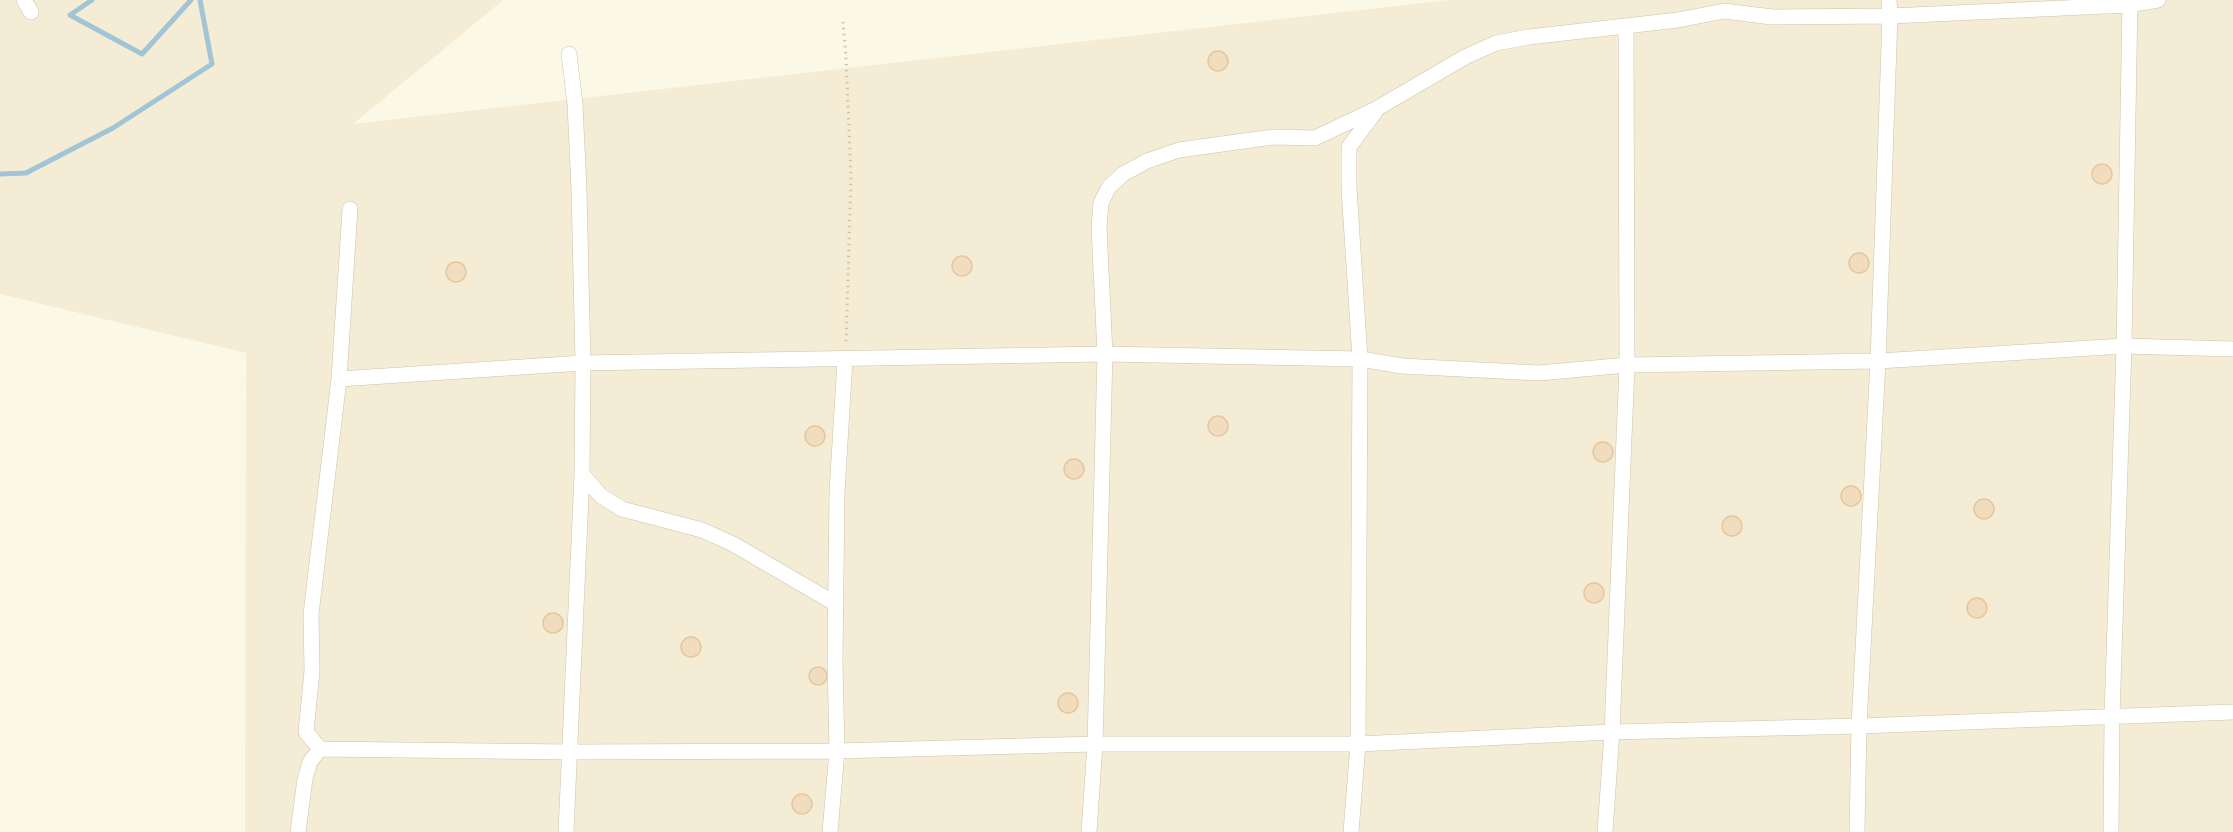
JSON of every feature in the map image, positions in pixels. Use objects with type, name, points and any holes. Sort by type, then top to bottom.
[{"type":"street","points":[[1857,832],[1859,726],[1878,361],[1889,0]]},
{"type":"street","points":[[1089,832],[1095,744],[1105,354],[1099,227],[1101,202],[1108,187],[1123,174],[1147,161],[1179,150],[1273,137],[1315,138],[1376,109],[1465,57],[1496,44],[1530,37],[1678,21],[1724,11],[1772,17],[1890,16],[2158,0]]},
{"type":"street","points":[[2111,832],[2112,716],[2124,346],[2129,3]]},
{"type":"street","points":[[1605,832],[1612,732],[1627,365],[1626,27]]},
{"type":"street","points":[[566,832],[582,474],[583,363],[575,104],[568,54]]},
{"type":"street","points":[[1351,832],[1358,744],[1360,359],[1349,188],[1349,147],[1376,109]]},
{"type":"street","points":[[350,209],[339,379],[311,614],[312,671],[306,732],[320,749],[570,752],[837,751],[1095,744],[1358,744],[1612,732],[1859,726],[2233,712]]},
{"type":"street","points":[[339,379],[583,363],[1105,354],[1360,359],[1402,366],[1539,373],[1627,365],[1878,361],[2124,346],[2233,349]]},
{"type":"street","points":[[830,832],[837,751],[837,492],[845,360]]},
{"type":"street","points":[[582,474],[602,496],[622,509],[702,530],[733,544],[836,604]]},
{"type":"street","points":[[298,832],[305,779],[310,762],[320,749]]},
{"type":"path","points":[[843,22],[851,177],[845,360]]},
{"type":"shaded area","points":[[0,0],[503,0],[353,124],[1449,0],[2233,0],[2233,832],[245,832],[246,353],[0,294]]},
{"type":"building","points":[[1218,51],[1225,54],[1228,61],[1225,68],[1218,71],[1211,68],[1208,61],[1211,54]]},
{"type":"building","points":[[2102,164],[2109,167],[2112,174],[2109,181],[2102,184],[2095,181],[2092,174],[2095,167]]},
{"type":"building","points":[[1859,253],[1866,256],[1869,263],[1866,270],[1859,273],[1852,270],[1849,263],[1852,256]]},
{"type":"building","points":[[962,256],[969,259],[972,266],[969,273],[962,276],[955,273],[952,266],[955,259]]},
{"type":"building","points":[[456,262],[463,265],[466,272],[463,279],[456,282],[449,279],[446,272],[449,265]]},
{"type":"building","points":[[1218,416],[1225,419],[1228,426],[1225,433],[1218,436],[1211,433],[1208,426],[1211,419]]},
{"type":"building","points":[[815,426],[822,429],[825,436],[822,443],[815,446],[808,443],[805,436],[808,429]]},
{"type":"building","points":[[1603,442],[1610,445],[1613,452],[1610,459],[1603,462],[1596,459],[1593,452],[1596,445]]},
{"type":"building","points":[[1074,459],[1081,462],[1084,469],[1081,476],[1074,479],[1067,476],[1064,469],[1067,462]]},
{"type":"building","points":[[1851,486],[1858,489],[1861,496],[1858,503],[1851,506],[1844,503],[1841,496],[1844,489]]},
{"type":"building","points":[[1984,499],[1991,502],[1994,509],[1991,516],[1984,519],[1977,516],[1974,509],[1977,502]]},
{"type":"building","points":[[1732,516],[1739,519],[1742,526],[1739,533],[1732,536],[1725,533],[1722,526],[1725,519]]},
{"type":"building","points":[[1594,583],[1601,586],[1604,593],[1601,600],[1594,603],[1587,600],[1584,593],[1587,586]]},
{"type":"building","points":[[1977,598],[1984,601],[1987,608],[1984,615],[1977,618],[1970,615],[1967,608],[1970,601]]},
{"type":"building","points":[[553,613],[560,616],[563,623],[560,630],[553,633],[546,630],[543,623],[546,616]]},
{"type":"building","points":[[691,637],[698,640],[701,647],[698,654],[691,657],[684,654],[681,647],[684,640]]},
{"type":"building","points":[[814,667],[822,667],[827,672],[825,683],[814,685],[809,680],[809,672]]},
{"type":"building","points":[[1068,693],[1075,696],[1078,703],[1075,710],[1068,713],[1061,710],[1058,703],[1061,696]]},
{"type":"building","points":[[802,794],[809,797],[812,804],[809,811],[802,814],[795,811],[792,804],[795,797]]},
{"type":"waterway","points":[[92,0],[70,15],[142,54],[191,0]]},
{"type":"waterway","points":[[0,174],[26,173],[113,128],[212,64],[200,0]]}]
